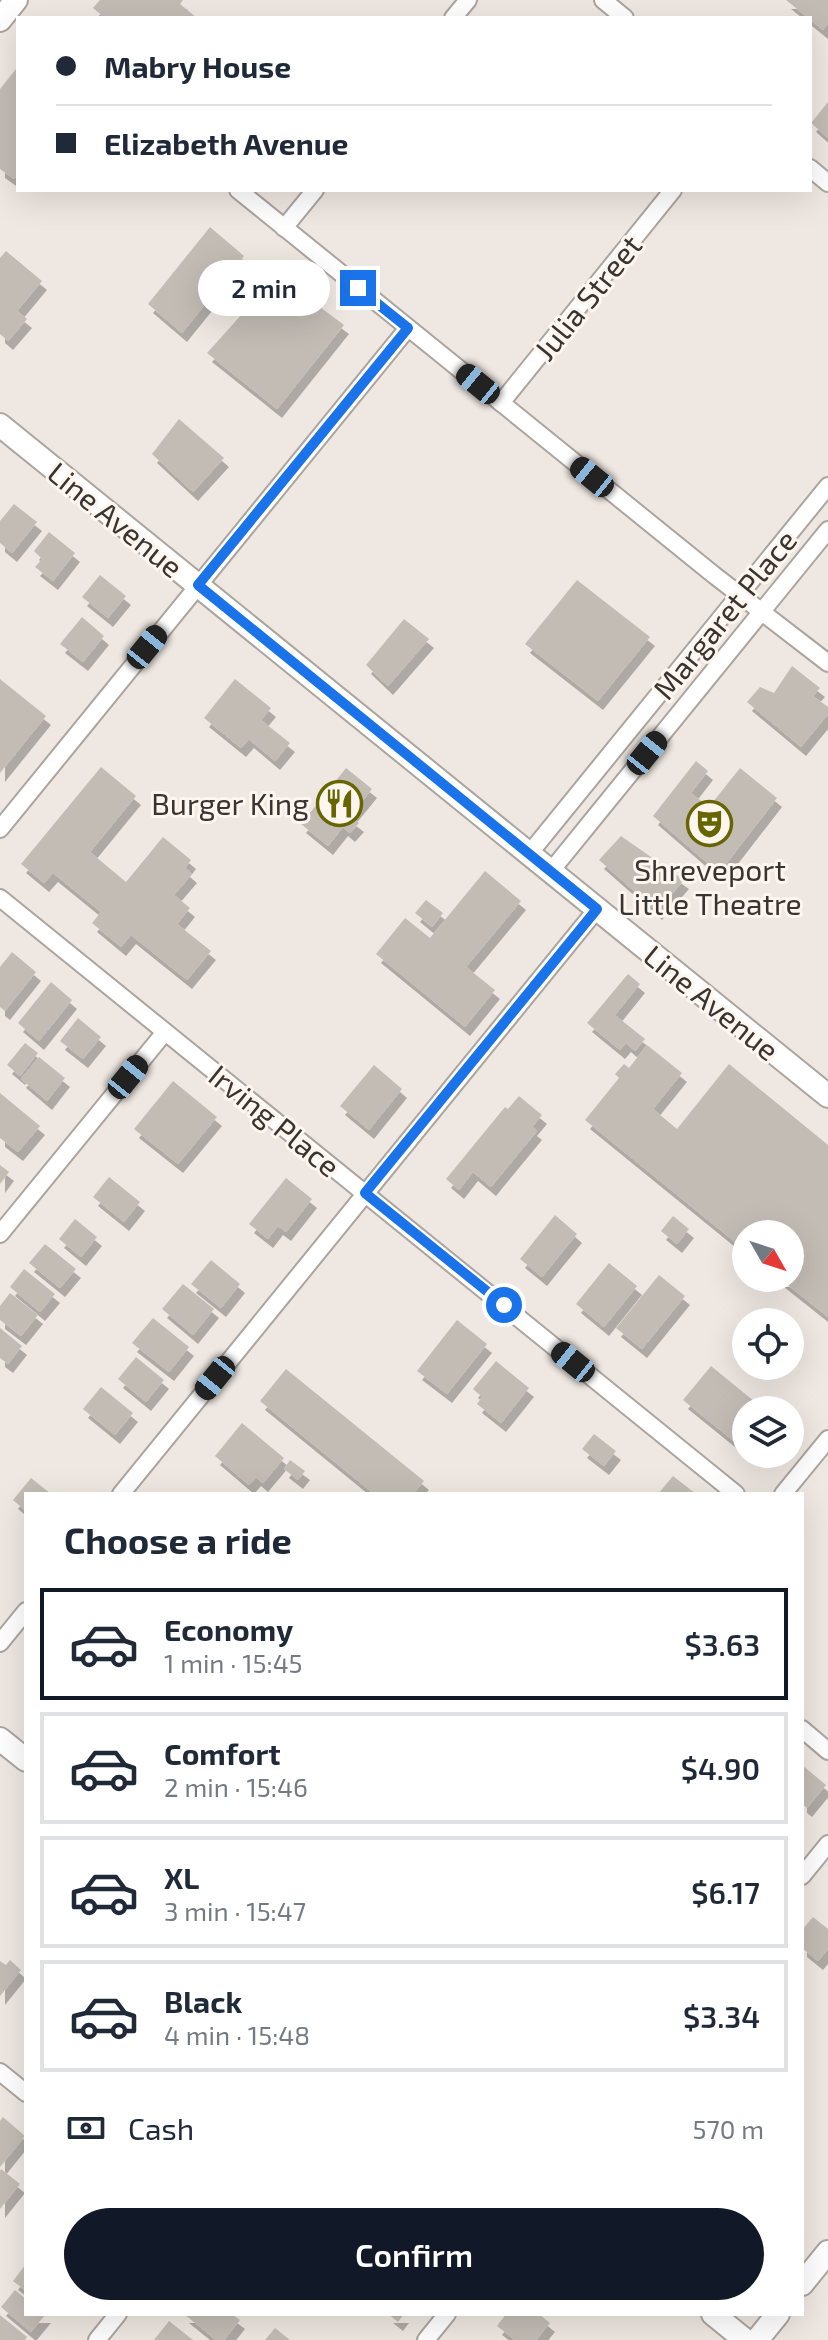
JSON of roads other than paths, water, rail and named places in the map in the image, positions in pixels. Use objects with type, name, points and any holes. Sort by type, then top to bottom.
[{"type":"main road","name":"Line Avenue","points":[[0,425],[828,1096]]},
{"type":"main road","points":[[0,1739],[24,1758]]},
{"type":"main road","points":[[804,2282],[828,2252]]},
{"type":"main road","points":[[715,2316],[745,2340]]},
{"type":"main road","points":[[757,2340],[776,2316]]},
{"type":"street","points":[[455,16],[468,0]]},
{"type":"street","points":[[603,0],[623,16]]},
{"type":"street","points":[[812,170],[828,183]]},
{"type":"street","points":[[240,192],[828,663]]},
{"type":"street","points":[[284,228],[313,192]]},
{"type":"street","name":"Julia Street","points":[[501,403],[671,192]]},
{"type":"street","points":[[0,829],[408,328]]},
{"type":"street","name":"Margaret Place","points":[[529,854],[828,486]]},
{"type":"street","name":"Margaret Place","points":[[551,871],[828,530]]},
{"type":"street","name":"Irving Place","points":[[0,898],[734,1492]]},
{"type":"street","points":[[123,1492],[597,909]]},
{"type":"street","points":[[0,1234],[165,1032]]},
{"type":"street","points":[[785,1492],[828,1439]]},
{"type":"street","points":[[0,1643],[24,1613]]},
{"type":"street","points":[[804,1731],[828,1751]]},
{"type":"street","points":[[804,1874],[828,1844]]},
{"type":"street","points":[[0,2072],[24,2091]]},
{"type":"street","points":[[97,2340],[116,2316]]},
{"type":"street","points":[[426,2340],[445,2316]]},
{"type":"place","name":"Burger King","points":[[340,803]]},
{"type":"place","name":"Shreveport Little Theatre","points":[[710,823]]}]
